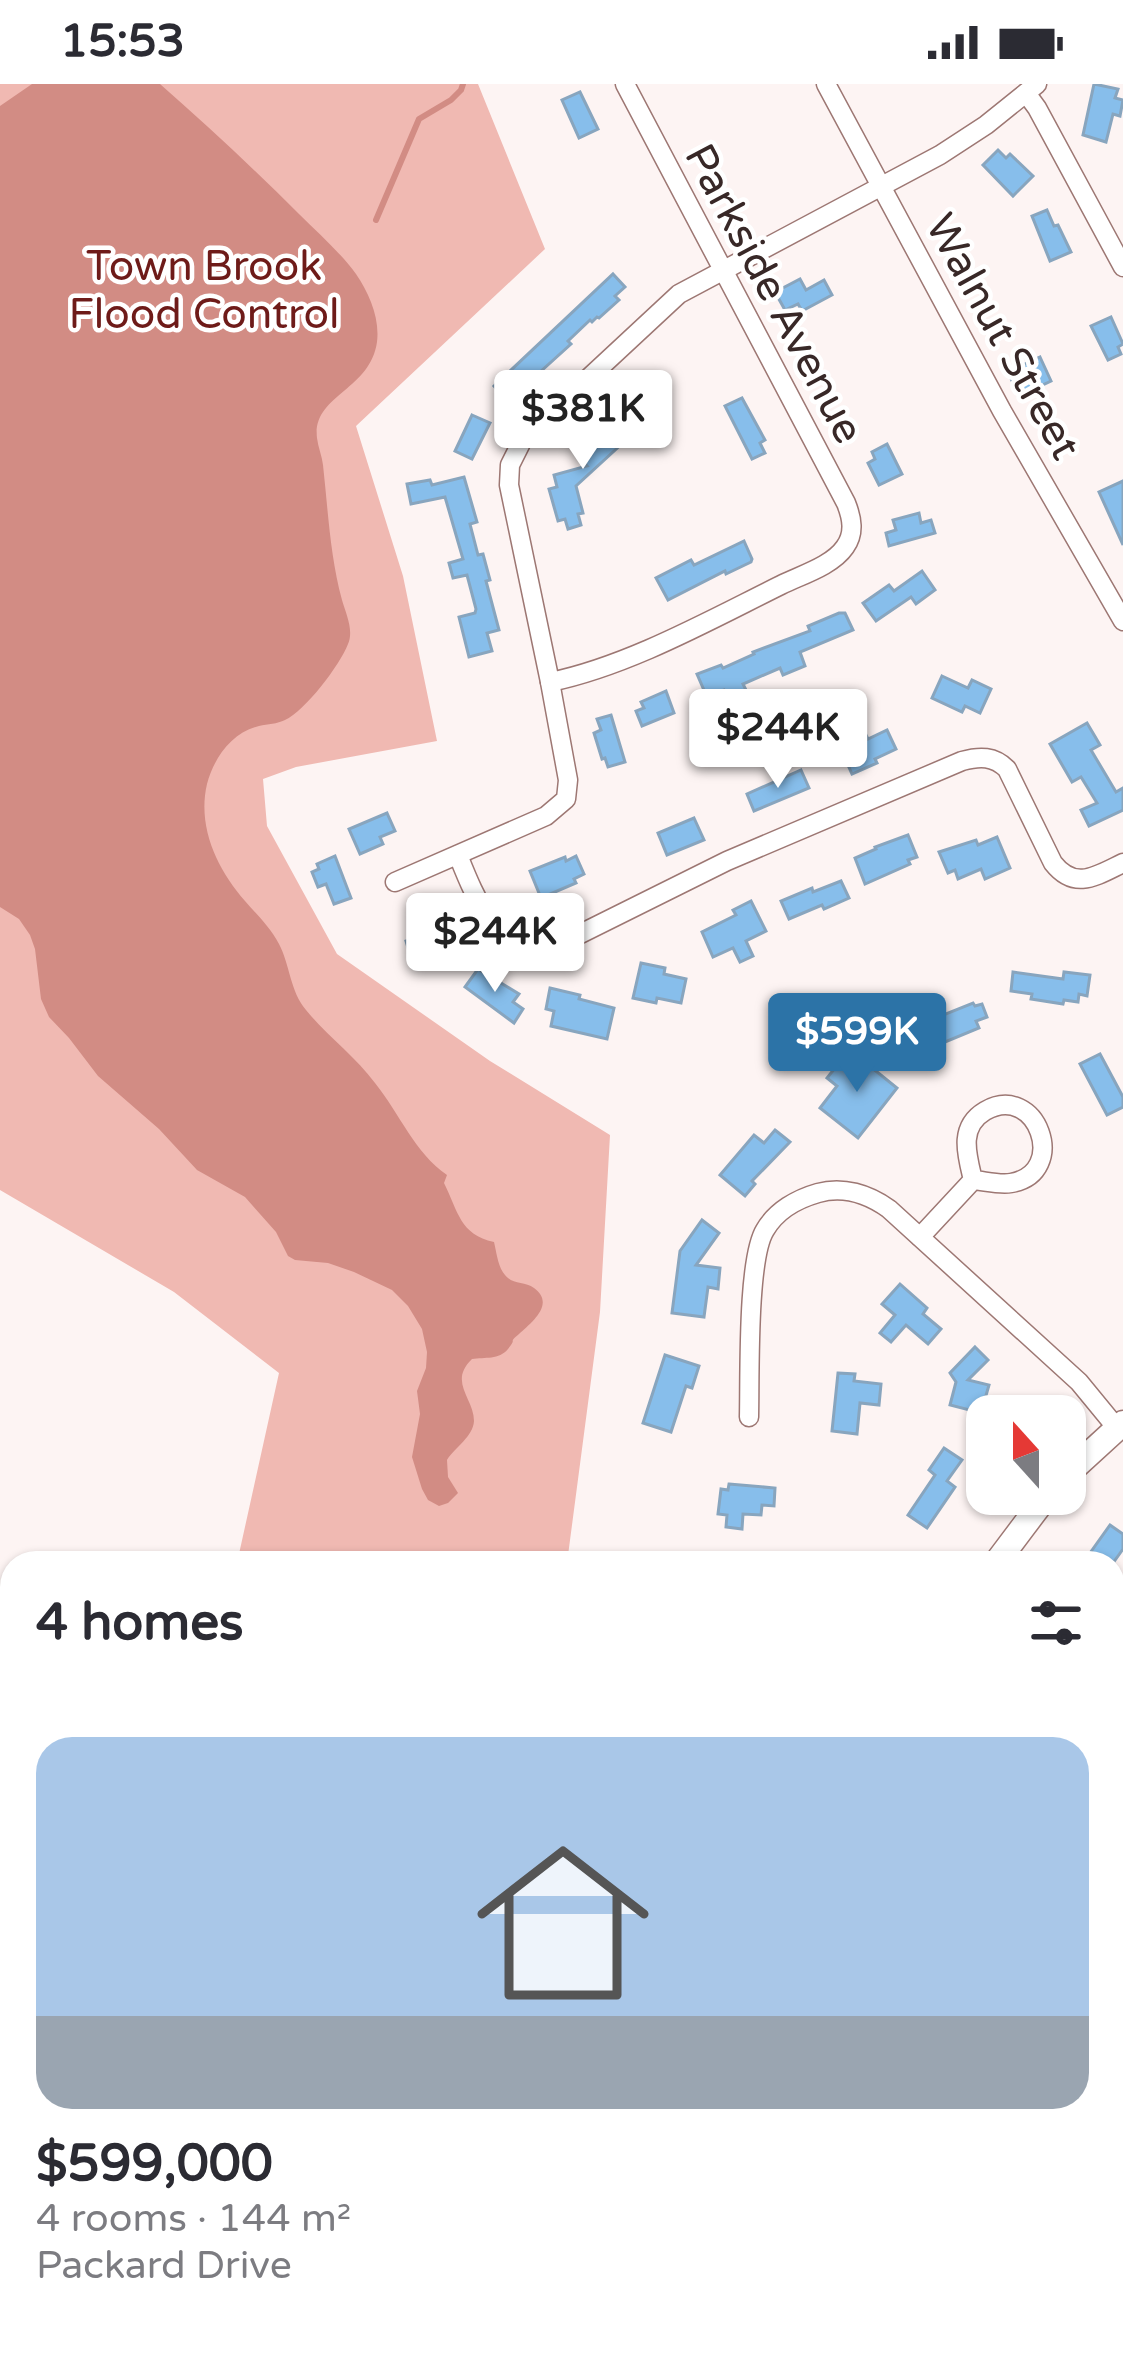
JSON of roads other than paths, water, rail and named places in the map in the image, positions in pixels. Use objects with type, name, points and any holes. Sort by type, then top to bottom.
[{"type":"street","name":"Parkside Avenue","points":[[550,682],[694,628],[833,558],[850,538],[846,503],[625,84]]},
{"type":"street","name":"Walnut Street","points":[[826,84],[1001,411],[1123,621]]},
{"type":"street","points":[[395,882],[546,816],[566,799],[568,780],[509,484],[510,465],[529,431],[670,301],[956,146],[1031,88],[1037,108],[1123,267]]},
{"type":"street","points":[[458,856],[495,926],[521,945],[548,950],[727,861],[962,761],[988,758],[1001,763],[1012,776],[1057,868],[1076,879],[1093,878],[1123,863]]},
{"type":"street","points":[[1000,1106],[1028,1114],[1042,1139],[1040,1160],[1032,1171],[1011,1183],[973,1180],[966,1140],[975,1120],[1000,1106]]},
{"type":"street","points":[[920,1237],[973,1180]]},
{"type":"street","points":[[749,1417],[756,1256],[763,1233],[796,1202],[817,1193],[850,1191],[880,1202],[1120,1425],[1086,1457]]},
{"type":"street","points":[[1005,1551],[1032,1515]]},
{"type":"waterway","points":[[376,220],[419,119],[451,100],[463,84]]},
{"type":"park label","name":"Town Brook Flood Control","points":[[204,290]]}]
